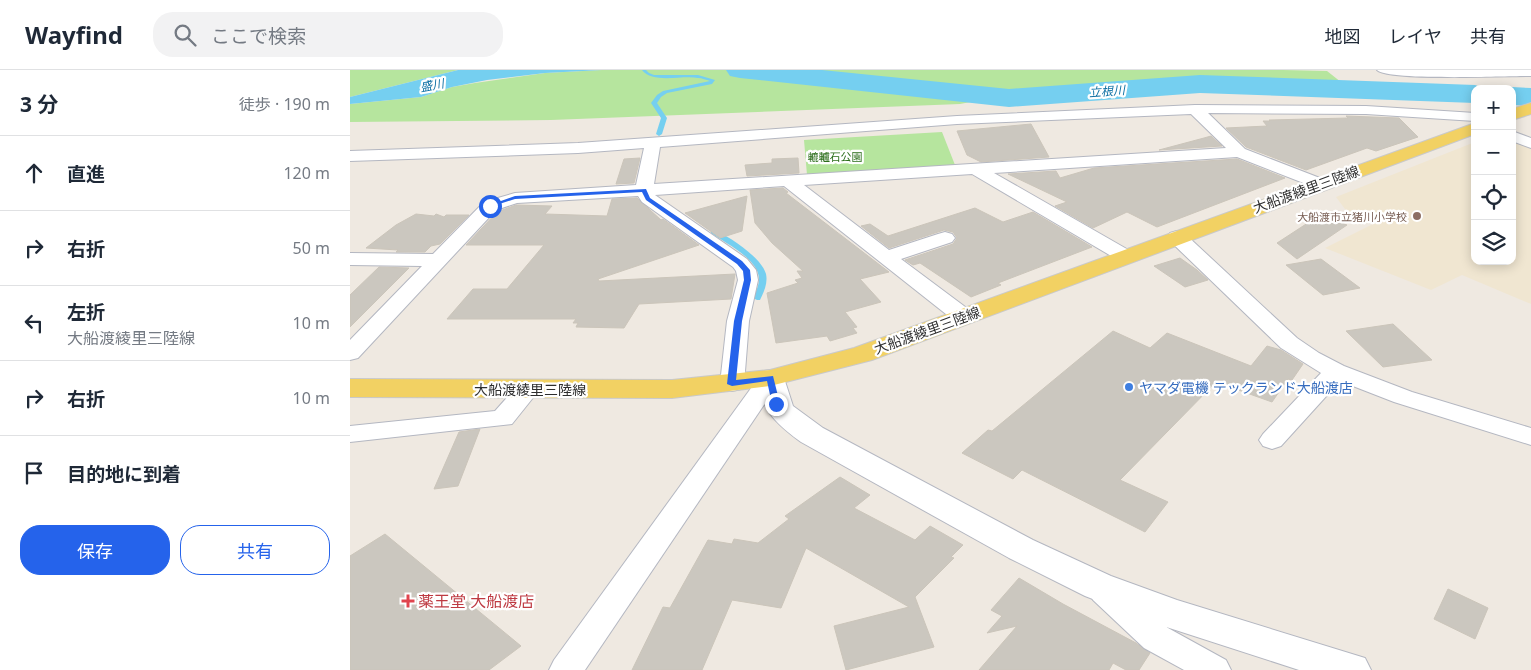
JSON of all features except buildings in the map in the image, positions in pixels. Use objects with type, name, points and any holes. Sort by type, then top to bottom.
[{"type":"main road","points":[[1516,113],[1531,108]]},
{"type":"main road","name":"大船渡綾里三陸線","points":[[350,388],[672,390],[770,378],[863,354],[1471,129]]},
{"type":"street","points":[[1384,70],[1417,73],[1531,72]]},
{"type":"street","points":[[350,156],[653,144],[957,120],[1195,108],[1366,110],[1471,117]]},
{"type":"street","points":[[1195,108],[1239,152],[1319,184]]},
{"type":"street","points":[[1516,137],[1531,143]]},
{"type":"street","points":[[653,144],[644,190],[648,198],[740,263],[746,270],[748,280],[738,321],[732,384]]},
{"type":"street","points":[[350,353],[490,206],[502,200],[1239,152]]},
{"type":"street","points":[[974,168],[1125,256]]},
{"type":"street","points":[[787,180],[964,317]]},
{"type":"street","points":[[1177,237],[1290,343],[1310,358],[1336,371],[1403,397],[1531,437]]},
{"type":"street","points":[[886,257],[945,238]]},
{"type":"street","points":[[350,259],[437,260]]},
{"type":"street","points":[[1272,440],[1336,371]]},
{"type":"street","points":[[770,378],[776,404],[786,417],[812,435],[1021,549],[1098,586],[1170,613],[1351,670]]},
{"type":"street","points":[[566,670],[770,378]]},
{"type":"street","points":[[350,434],[503,418],[528,389]]},
{"type":"street","points":[[1098,586],[1156,638],[1214,670]]},
{"type":"shaded area","name":"大船渡市立猪川小学校","points":[[1516,143],[1531,148],[1531,304],[1462,275],[1431,290],[1325,248],[1373,224],[1345,209],[1336,197],[1471,144],[1471,265],[1516,265]]},
{"type":"green space","points":[[350,70],[458,70],[350,97]]},
{"type":"green space","points":[[602,70],[1283,70],[1327,71],[1346,86],[1153,80],[1100,87],[1007,95],[960,104],[551,120],[350,122],[350,104],[421,97],[452,87],[545,73]]},
{"type":"green space","name":"轆轤石公園","points":[[942,132],[955,165],[807,175],[804,140]]},
{"type":"water","name":"盛川","points":[[458,70],[602,70],[545,73],[487,80],[452,87],[421,97],[350,104],[350,97]]},
{"type":"waterway","points":[[644,70],[647,74],[654,76],[698,76],[713,80],[710,83],[665,92],[659,96],[654,103],[664,118],[659,134]]},
{"type":"waterway","name":"立根川","points":[[740,70],[1009,98],[1200,84],[1471,94]]},
{"type":"waterway","name":"立根川","points":[[1516,96],[1531,97]]},
{"type":"waterway","points":[[713,232],[744,252],[758,265],[763,279],[757,298]]},
{"type":"place","name":"大船渡市立猪川小学校","points":[[1417,216]]},
{"type":"place","name":"ヤマダ電機 テックランド大船渡店","points":[[1129,387]]},
{"type":"place","name":"薬王堂 大船渡店","points":[[408,601]]},
{"type":"route","points":[[490,206],[502,200],[515,198],[644,190],[648,198],[740,263],[746,270],[748,280],[738,321],[732,384],[770,378],[776,404]]}]
